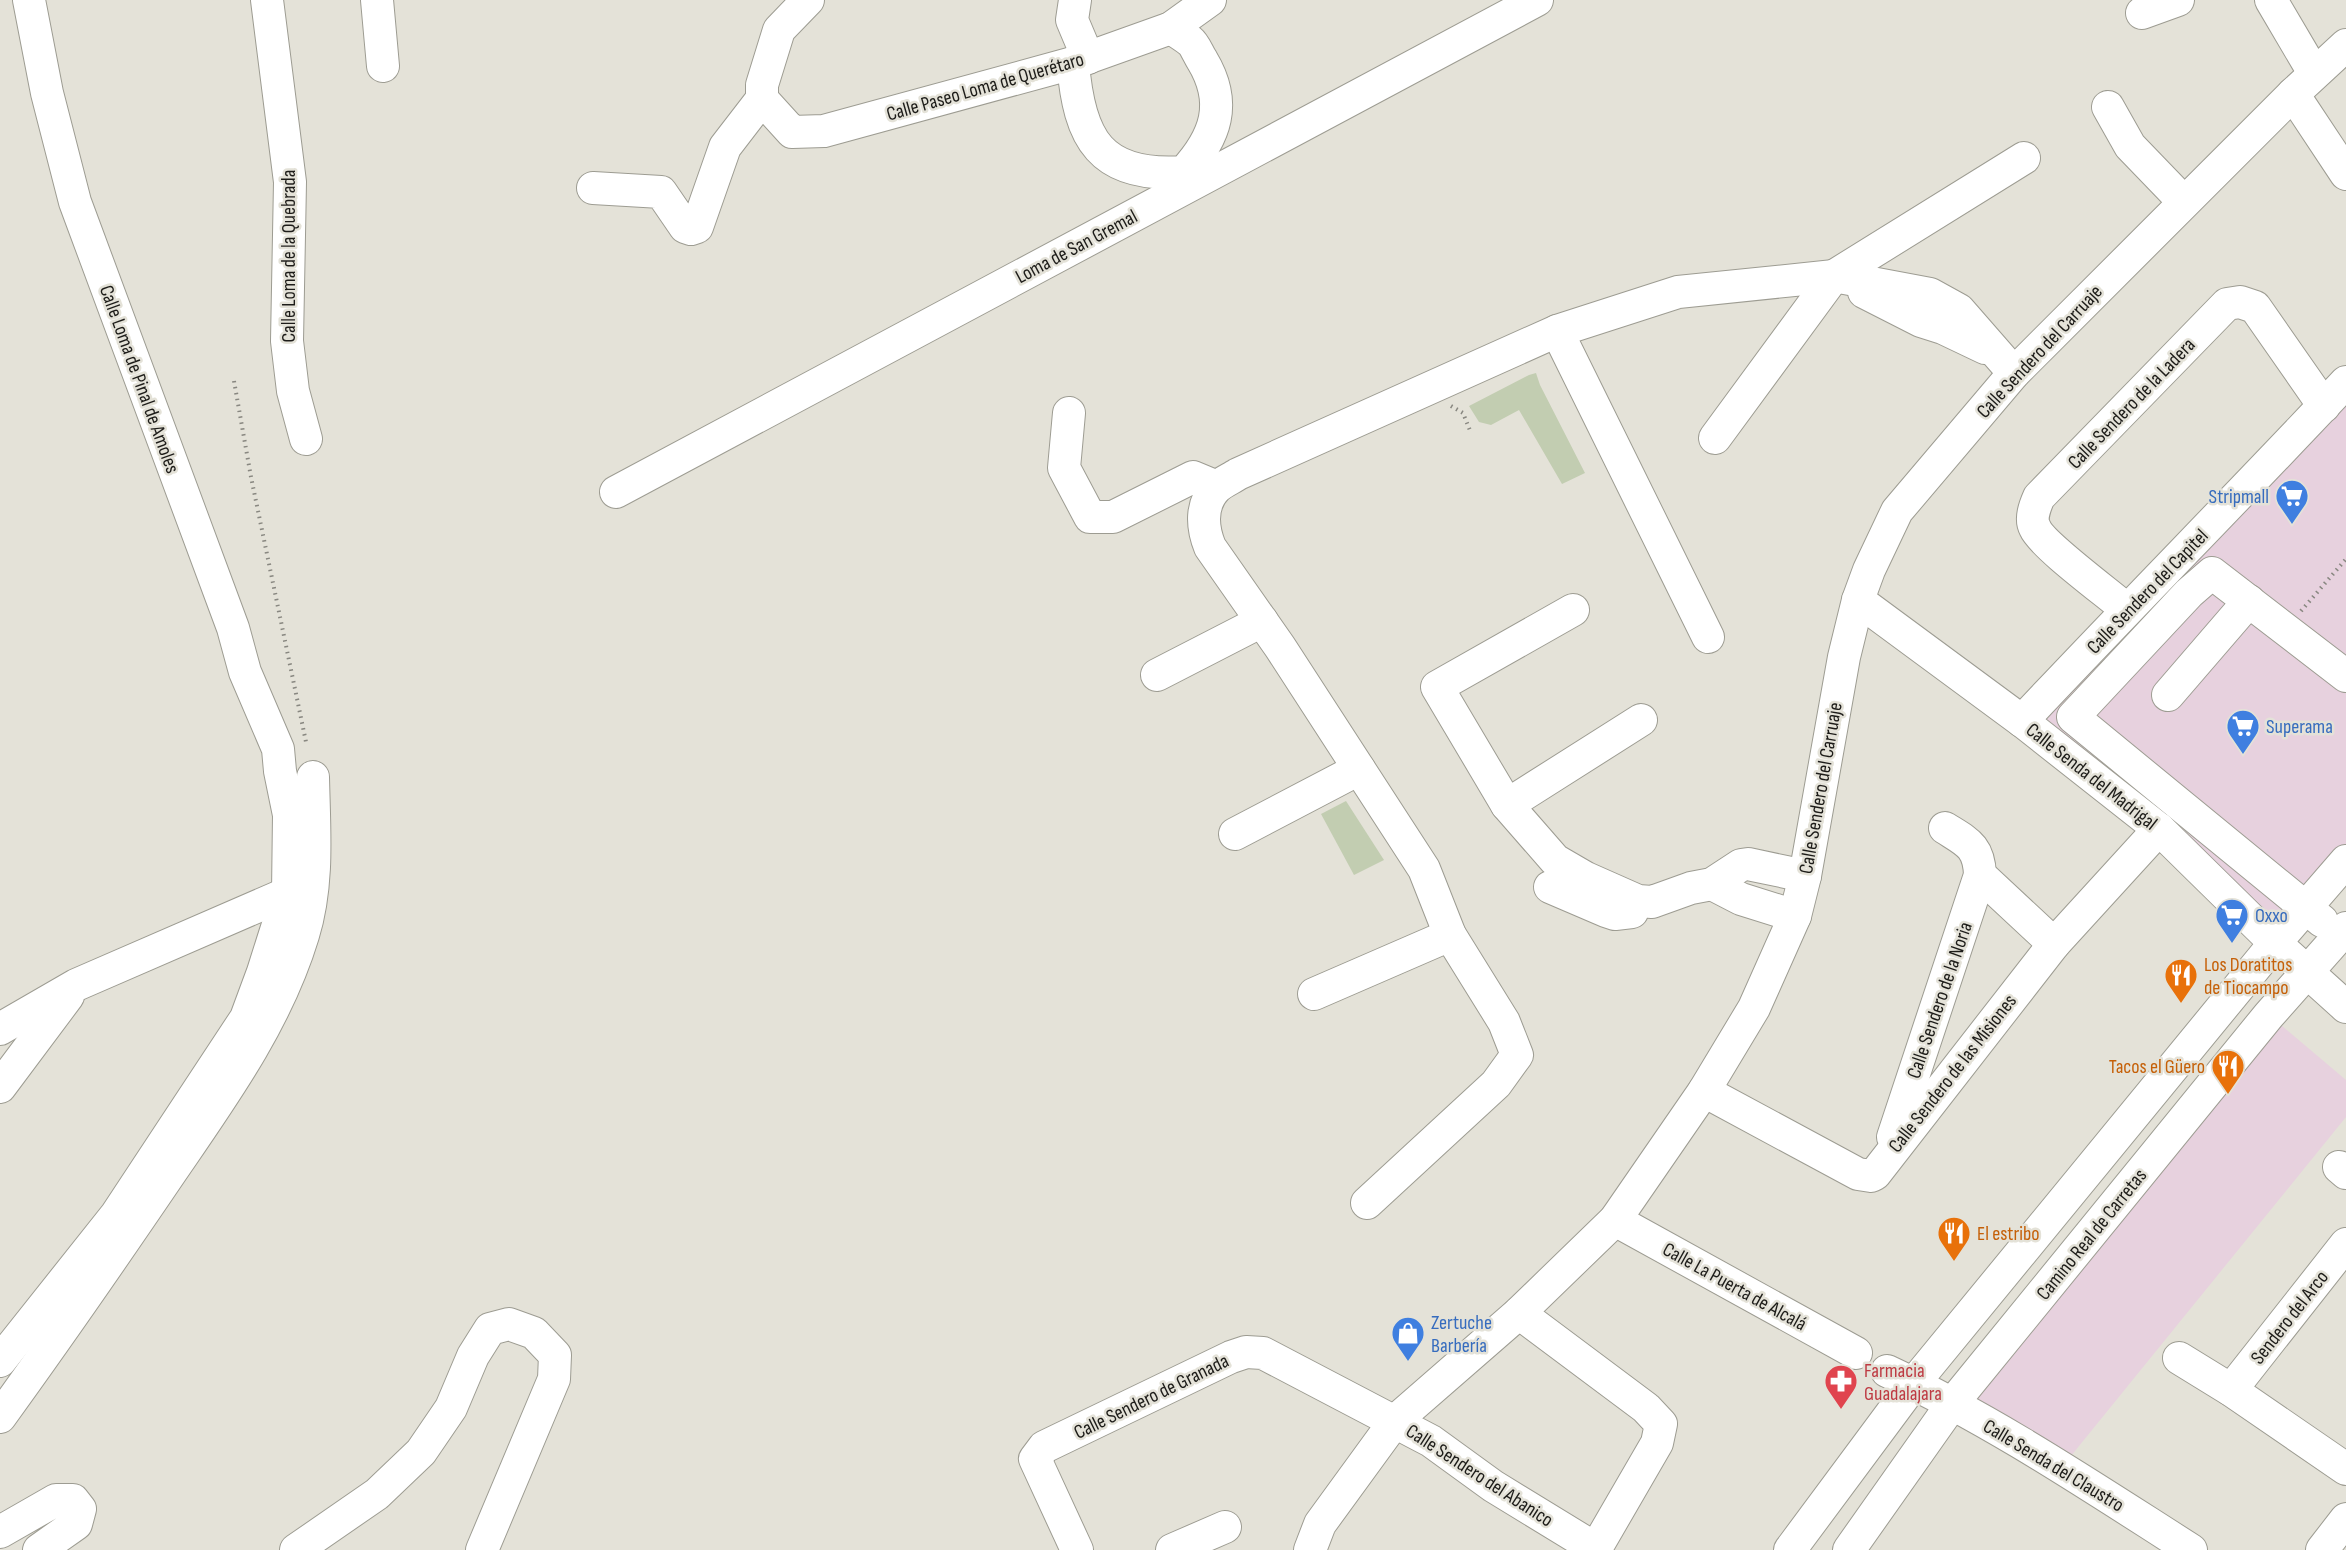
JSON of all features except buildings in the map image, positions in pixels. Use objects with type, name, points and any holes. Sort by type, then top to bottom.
[{"type":"street","name":"Calle Loma de Pinal de Amoles","points":[[28,0],[47,93],[75,202],[233,628],[245,672],[278,749]]},
{"type":"street","name":"Calle Loma de la Quebrada","points":[[267,0],[290,182],[287,341],[293,391],[306,439]]},
{"type":"street","points":[[377,0],[383,66]]},
{"type":"street","points":[[593,188],[661,192],[685,227],[691,229],[697,227],[725,147],[762,99],[762,85],[779,30],[808,0]]},
{"type":"street","points":[[1075,0],[1072,20],[1080,60],[1076,95],[1080,112],[1096,147],[1108,157],[1135,170],[1186,179],[1215,124],[1217,96],[1214,80],[1191,42],[1171,28]]},
{"type":"street","name":"Calle Paseo Loma de Querétaro","points":[[762,99],[792,132],[824,131],[1080,60],[1171,28],[1210,0]]},
{"type":"street","name":"Loma de San Gremal","points":[[616,492],[1186,179],[1537,0]]},
{"type":"street","points":[[2142,14],[2178,0]]},
{"type":"street","points":[[2282,5],[2303,84],[2346,174]]},
{"type":"street","name":"Calle Sendero del Carruaje","points":[[1310,1550],[1320,1524],[1395,1421],[1519,1313],[1615,1220],[1704,1091],[1754,1008],[1795,916],[1844,657],[1858,600],[1869,570],[1897,511],[2006,364],[2184,202],[2303,84],[2346,45]]},
{"type":"street","points":[[2108,107],[2130,146],[2184,202]]},
{"type":"street","points":[[1715,438],[1834,276],[2024,158]]},
{"type":"street","points":[[1367,1203],[1496,1084],[1516,1055],[1504,1022],[1450,935],[1424,869],[1262,621],[1210,547],[1204,533],[1204,508],[1217,487],[1238,474],[1557,331],[1678,292],[1834,276],[1921,321],[1943,328],[2006,364]]},
{"type":"street","name":"Calle Sendero de la Ladera","points":[[2127,609],[2045,542],[2034,528],[2034,509],[2039,497],[2227,304],[2240,302],[2255,307],[2324,406]]},
{"type":"street","points":[[1557,331],[1708,637]]},
{"type":"street","name":"Calle Sendero del Capitel","points":[[2022,721],[2346,382]]},
{"type":"street","points":[[1069,413],[1064,468],[1090,517],[1113,517],[1193,477],[1217,487]]},
{"type":"street","points":[[2344,936],[2073,717],[2189,593],[2212,573],[2346,676]]},
{"type":"street","name":"Calle Senda del Madrigal","points":[[1858,600],[2022,721],[2159,829],[2307,974],[2346,1007]]},
{"type":"street","points":[[2168,695],[2249,601]]},
{"type":"street","points":[[1573,610],[1437,687],[1507,805],[1555,860],[1605,887],[1638,901],[1652,902]]},
{"type":"street","points":[[1157,675],[1262,621]]},
{"type":"street","points":[[1507,805],[1641,720]]},
{"type":"street","points":[[278,749],[313,777]]},
{"type":"street","points":[[0,1417],[60,1334],[255,1044],[284,989],[304,933],[301,890],[278,749]]},
{"type":"street","points":[[1235,834],[1359,770]]},
{"type":"street","points":[[283,784],[313,777]]},
{"type":"street","points":[[0,1361],[116,1215],[246,1018],[263,972],[301,890],[313,777]]},
{"type":"street","points":[[1945,828],[1971,844],[1980,860],[1980,876],[2054,944]]},
{"type":"street","name":"Calle Sendero de las Misiones","points":[[1704,1091],[1858,1174],[1871,1176],[1875,1174],[2054,944],[2159,829]]},
{"type":"street","points":[[1790,1550],[1901,1377],[2346,861]]},
{"type":"street","points":[[1550,887],[1615,914],[1627,914],[1691,888],[1712,884],[1741,865],[1749,864],[1804,876]]},
{"type":"street","name":"Calle Sendero de la Noria","points":[[1886,1158],[1980,876]]},
{"type":"street","points":[[1712,884],[1741,899],[1795,916]]},
{"type":"street","points":[[0,1029],[76,986],[301,890]]},
{"type":"street","points":[[1314,994],[1450,935]]},
{"type":"street","name":"Camino Real de Carretas","points":[[1849,1550],[1952,1404],[2269,1015],[2344,936]]},
{"type":"street","points":[[0,1087],[76,986]]},
{"type":"street","name":"Calle La Puerta de Alcalá","points":[[1615,1220],[1856,1353]]},
{"type":"street","name":"Sendero del Arco","points":[[2231,1390],[2346,1244]]},
{"type":"street","points":[[1519,1313],[1646,1408],[1661,1424],[1657,1443],[1595,1549]]},
{"type":"street","points":[[33,1318],[60,1334]]},
{"type":"street","points":[[296,1550],[377,1494],[421,1452],[451,1408],[473,1356],[490,1329],[509,1324],[534,1333],[555,1354],[554,1379],[482,1550]]},
{"type":"street","name":"Calle Sendero de Granada","points":[[1077,1550],[1035,1459],[1044,1447],[1231,1357],[1246,1352],[1263,1353],[1395,1421]]},
{"type":"street","points":[[2179,1358],[2231,1390],[2346,1469]]},
{"type":"street","name":"Calle Senda del Claustro","points":[[1901,1377],[2062,1467],[2191,1550]]},
{"type":"street","name":"Calle Sendero del Abanico","points":[[1395,1421],[1431,1442],[1493,1486],[1595,1549]]},
{"type":"street","points":[[0,1532],[56,1500],[73,1500],[80,1509],[76,1524],[39,1550]]},
{"type":"street","points":[[2322,1550],[2346,1519]]},
{"type":"street","points":[[1172,1550],[1225,1527]]},
{"type":"path","points":[[234,381],[251,477],[313,777]]},
{"type":"path","points":[[1451,406],[1463,413],[1471,432]]},
{"type":"path","points":[[2284,630],[2346,559]]},
{"type":"shaded area","points":[[2346,382],[2346,861],[2275,943],[2022,721]]},
{"type":"shaded area","points":[[2269,1015],[2346,1080],[2346,1117],[2062,1467],[1952,1404]]},
{"type":"green space","points":[[1536,373],[1585,473],[1562,484],[1519,410],[1491,425],[1479,422],[1469,406]]},
{"type":"green space","points":[[1346,801],[1384,860],[1354,875],[1321,814]]},
{"type":"place","name":"Stripmall","points":[[2292,525]]},
{"type":"place","name":"Superama","points":[[2243,755]]},
{"type":"place","name":"Oxxo","points":[[2232,944]]},
{"type":"place","name":"Los Doratitos de Tiocampo","points":[[2181,1004]]},
{"type":"place","name":"Tacos el Güero","points":[[2228,1095]]},
{"type":"place","name":"El estribo","points":[[1954,1262]]},
{"type":"place","name":"Zertuche Barbería","points":[[1408,1362]]},
{"type":"place","name":"Farmacia Guadalajara","points":[[1841,1410]]}]
